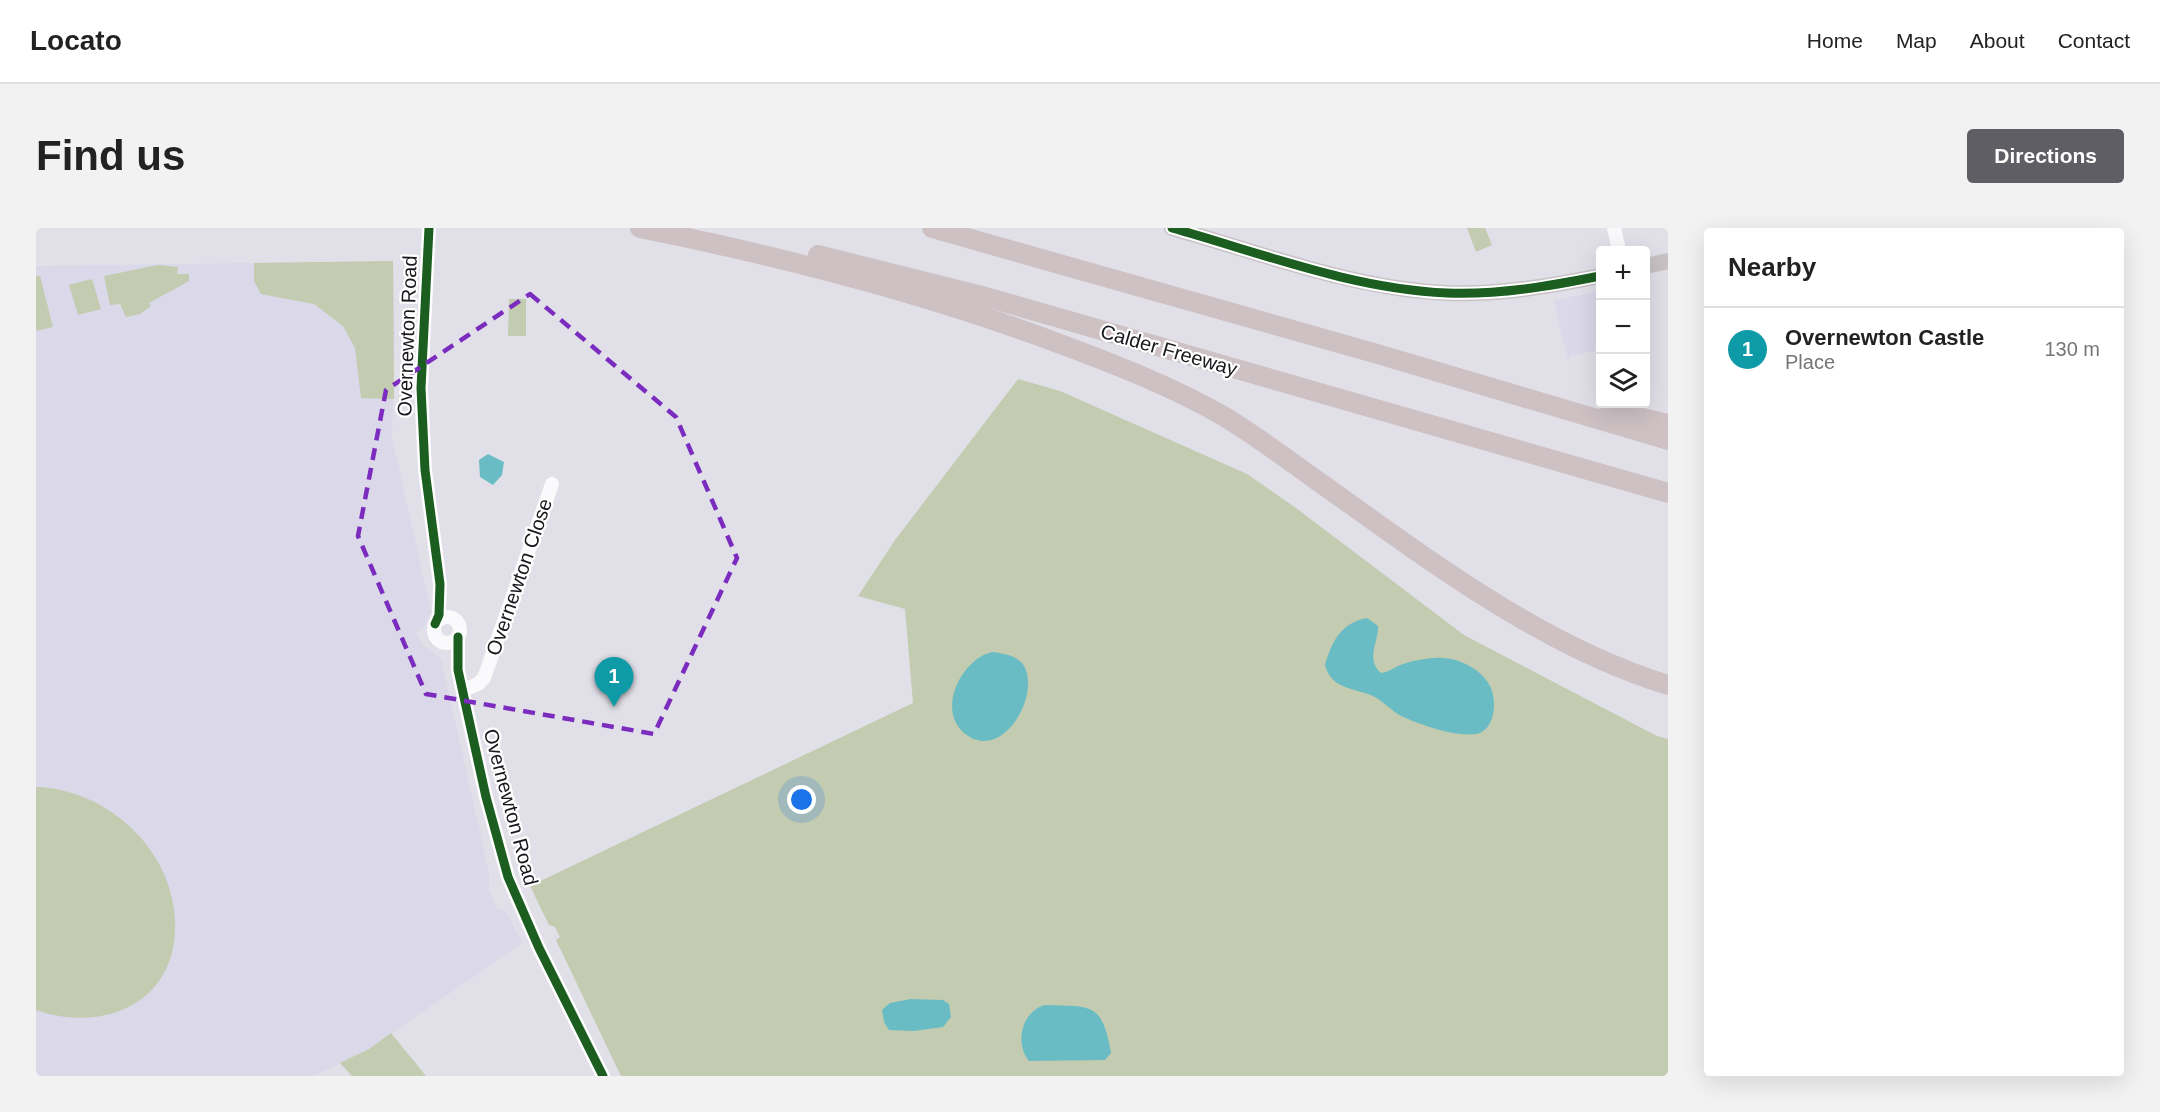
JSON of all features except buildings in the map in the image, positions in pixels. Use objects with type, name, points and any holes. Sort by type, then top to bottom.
[{"type":"highway","points":[[640,228],[738,248],[923,297],[1025,330],[1137,373],[1243,428],[1359,510],[1535,626],[1609,663],[1668,685]]},
{"type":"highway","name":"Calder Freeway","points":[[665,228],[788,248],[908,276],[1668,493]]},
{"type":"highway","points":[[932,228],[1374,353],[1668,440]]},
{"type":"highway","points":[[1374,353],[1514,389],[1668,424]]},
{"type":"main road","points":[[1172,228],[1344,277],[1414,290],[1459,293],[1510,291],[1596,277]]},
{"type":"main road","points":[[1650,265],[1668,261]]},
{"type":"street","points":[[1614,228],[1618,246]]},
{"type":"street","name":"Overnewton Road","points":[[429,235],[422,338],[421,404],[428,498],[440,584],[439,615],[435,624]]},
{"type":"street","name":"Overnewton Close","points":[[461,680],[482,682],[552,484]]},
{"type":"street","name":"Overnewton Road","points":[[440,584],[454,619]]},
{"type":"street","points":[[443,618],[454,619],[460,629],[458,637],[453,642],[442,643],[435,636],[435,624],[443,618]]},
{"type":"street","name":"Overnewton Road","points":[[458,637],[461,680],[486,796],[508,877],[539,948],[603,1076]]},
{"type":"street","name":"Overnewton Road","points":[[442,643],[461,680]]},
{"type":"highlighted area","points":[[530,294],[676,417],[737,558],[654,734],[426,694],[358,536],[386,390]]},
{"type":"shaded area","points":[[393,261],[395,326],[392,438],[431,611],[423,628],[416,633],[423,645],[441,659],[489,873],[489,891],[497,909],[506,911],[522,943],[369,1049],[314,1076],[36,1076],[36,266]]},
{"type":"shaded area","points":[[1596,292],[1596,351],[1570,356],[1568,362],[1554,300]]},
{"type":"green space","points":[[1467,228],[1485,228],[1492,245],[1476,252]]},
{"type":"green space","points":[[393,261],[394,399],[361,398],[355,348],[343,326],[314,304],[261,294],[254,281],[254,263]]},
{"type":"green space","points":[[158,265],[178,267],[177,274],[189,274],[189,281],[149,303],[151,306],[140,314],[126,317],[120,304],[110,305],[104,276]]},
{"type":"green space","points":[[36,276],[40,276],[53,327],[36,331]]},
{"type":"green space","points":[[92,279],[101,309],[78,315],[69,285]]},
{"type":"green space","points":[[509,299],[526,299],[526,336],[508,336]]},
{"type":"green space","points":[[1018,379],[1060,391],[1247,474],[1296,508],[1464,635],[1657,736],[1668,739],[1668,1076],[621,1076],[556,940],[560,937],[555,927],[549,925],[530,886],[913,703],[905,609],[858,596],[895,540]]},
{"type":"green space","points":[[36,787],[63,791],[89,799],[113,813],[134,830],[151,851],[164,875],[173,900],[175,928],[171,955],[162,977],[148,994],[130,1006],[108,1014],[85,1018],[61,1016],[36,1010]]},
{"type":"green space","points":[[391,1033],[426,1076],[352,1076],[340,1063],[369,1049]]},
{"type":"water","points":[[488,454],[504,462],[502,475],[493,485],[480,477],[479,460]]},
{"type":"water","points":[[1367,618],[1378,626],[1373,656],[1376,668],[1381,673],[1408,662],[1438,658],[1464,663],[1483,676],[1491,688],[1494,701],[1493,715],[1487,728],[1476,734],[1458,734],[1428,726],[1401,716],[1375,697],[1345,687],[1333,680],[1325,665],[1331,648],[1339,634],[1350,624]]},
{"type":"water","points":[[992,652],[1012,656],[1022,663],[1027,675],[1028,691],[1015,721],[1005,733],[992,740],[978,740],[963,732],[956,722],[952,710],[953,698],[956,686],[971,664],[981,656]]},
{"type":"water","points":[[911,999],[943,1000],[949,1004],[951,1017],[943,1027],[914,1031],[889,1030],[884,1022],[882,1010],[890,1003]]},
{"type":"water","points":[[1045,1005],[1084,1007],[1092,1010],[1103,1024],[1111,1053],[1105,1060],[1029,1061],[1022,1046],[1023,1029],[1031,1014],[1037,1008]]},
{"type":"cycle path","points":[[429,228],[421,388],[425,470],[440,584],[439,615],[435,624]]},
{"type":"cycle path","points":[[1172,228],[1342,277],[1412,290],[1486,293],[1596,277]]},
{"type":"cycle path","points":[[458,637],[458,670],[486,797],[508,877],[539,948],[603,1076]]},
{"type":"place","name":"Overnewton Castle","points":[[614,707]]}]
